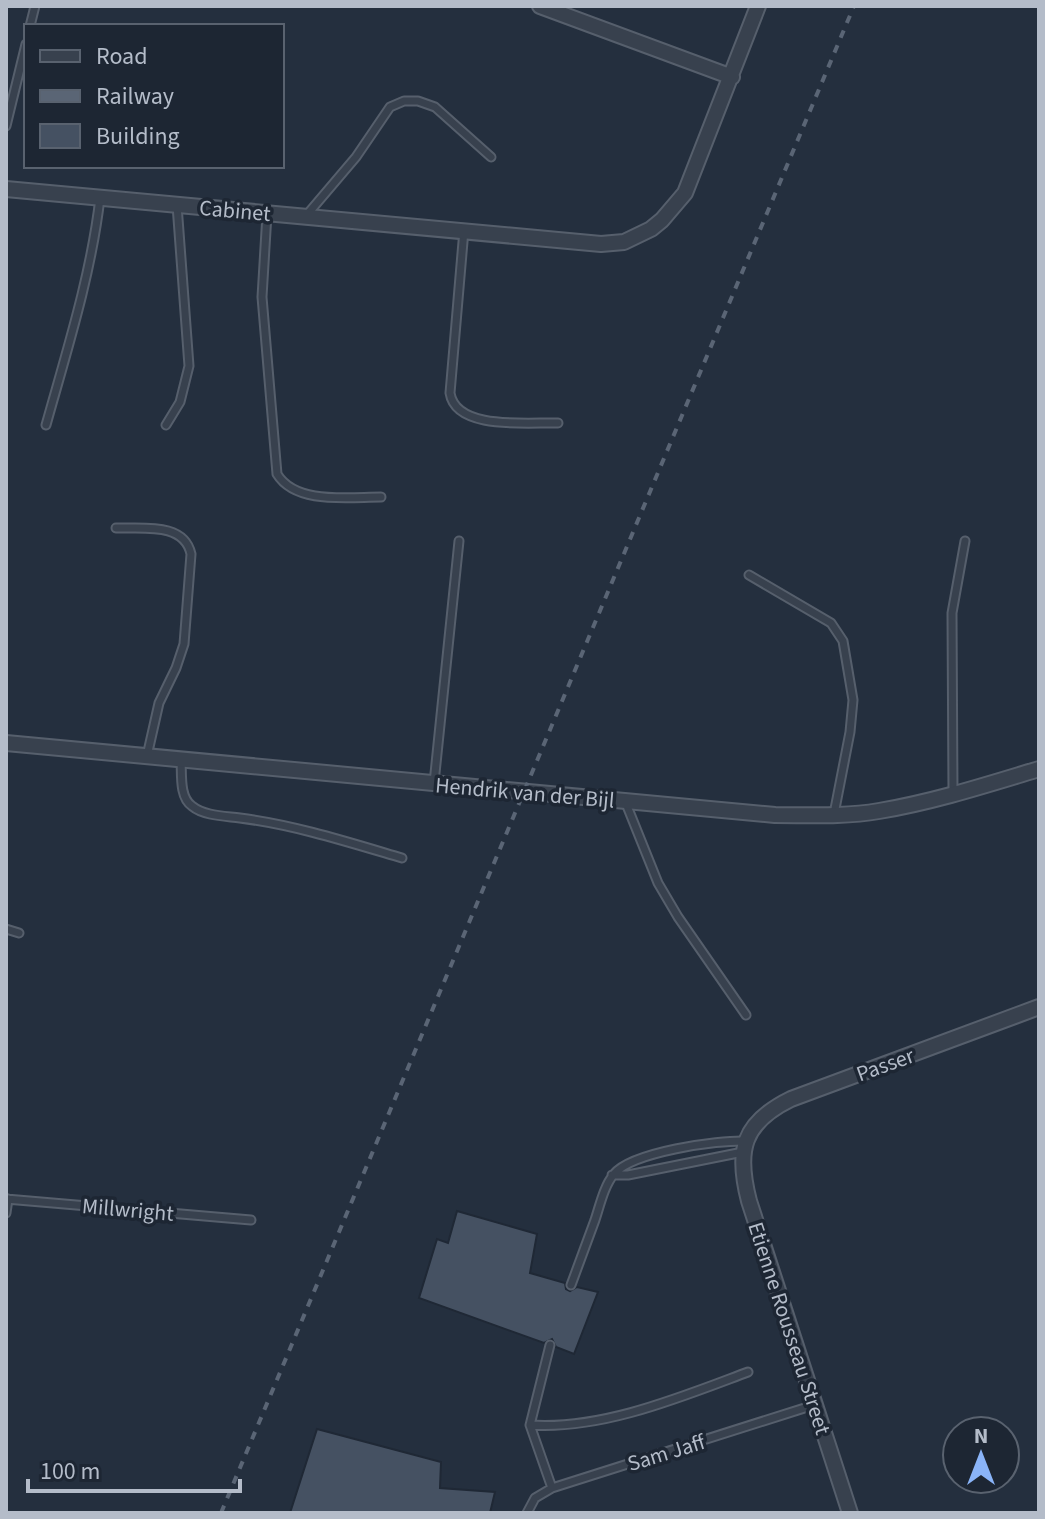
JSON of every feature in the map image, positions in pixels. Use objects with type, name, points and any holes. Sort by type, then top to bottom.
[{"type":"street","points":[[540,6],[732,77]]},
{"type":"street","name":"Cabinet","points":[[6,189],[610,244],[624,242],[651,229],[685,193],[758,6]]},
{"type":"street","name":"Hendrik van der Bijl","points":[[6,743],[775,815],[834,816],[877,812],[1039,769]]},
{"type":"street","name":"Passer","points":[[744,1146],[754,1125],[791,1099],[1039,1007]]},
{"type":"street","name":"Etienne Rousseau Street","points":[[744,1146],[743,1174],[749,1201],[850,1513]]},
{"type":"lane","points":[[6,126],[24,52]]},
{"type":"lane","points":[[305,217],[356,157],[390,107],[404,101],[418,101],[435,107],[491,157]]},
{"type":"lane","points":[[46,425],[88,273],[100,198]]},
{"type":"lane","points":[[166,425],[180,402],[189,366],[177,205]]},
{"type":"lane","points":[[267,214],[262,297],[277,474],[292,490],[331,496],[381,497]]},
{"type":"lane","points":[[464,230],[451,402],[465,416],[476,420],[558,423]]},
{"type":"lane","points":[[116,528],[180,534],[188,542],[191,554],[184,644],[156,711],[147,756]]},
{"type":"lane","points":[[434,783],[459,541]]},
{"type":"lane","points":[[953,794],[952,613],[965,541]]},
{"type":"lane","points":[[749,575],[831,623],[843,641],[853,700],[834,816]]},
{"type":"lane","points":[[181,759],[183,791],[187,802],[194,808],[293,826],[402,858]]},
{"type":"lane","points":[[625,801],[658,883],[746,1015]]},
{"type":"lane","points":[[6,929],[19,933]]},
{"type":"lane","points":[[571,1285],[612,1175],[622,1166],[636,1159],[704,1144],[744,1146]]},
{"type":"lane","points":[[612,1175],[628,1175],[744,1146]]},
{"type":"lane","points":[[6,1213],[7,1199]]},
{"type":"lane","name":"Millwright","points":[[7,1199],[251,1220]]},
{"type":"lane","points":[[550,1345],[530,1425],[552,1488]]},
{"type":"lane","points":[[530,1425],[554,1427],[597,1420],[683,1396],[748,1372]]},
{"type":"lane","name":"Sam Jaff","points":[[527,1513],[535,1498],[552,1488],[816,1405]]},
{"type":"building","points":[[457,1211],[537,1234],[530,1273],[565,1283],[570,1291],[577,1287],[598,1292],[574,1354],[556,1347],[552,1339],[544,1343],[419,1298],[437,1239],[448,1243]]},
{"type":"building","points":[[317,1429],[441,1462],[440,1488],[495,1492],[490,1513],[290,1513]]},
{"type":"railway","points":[[221,1513],[854,6]]}]
